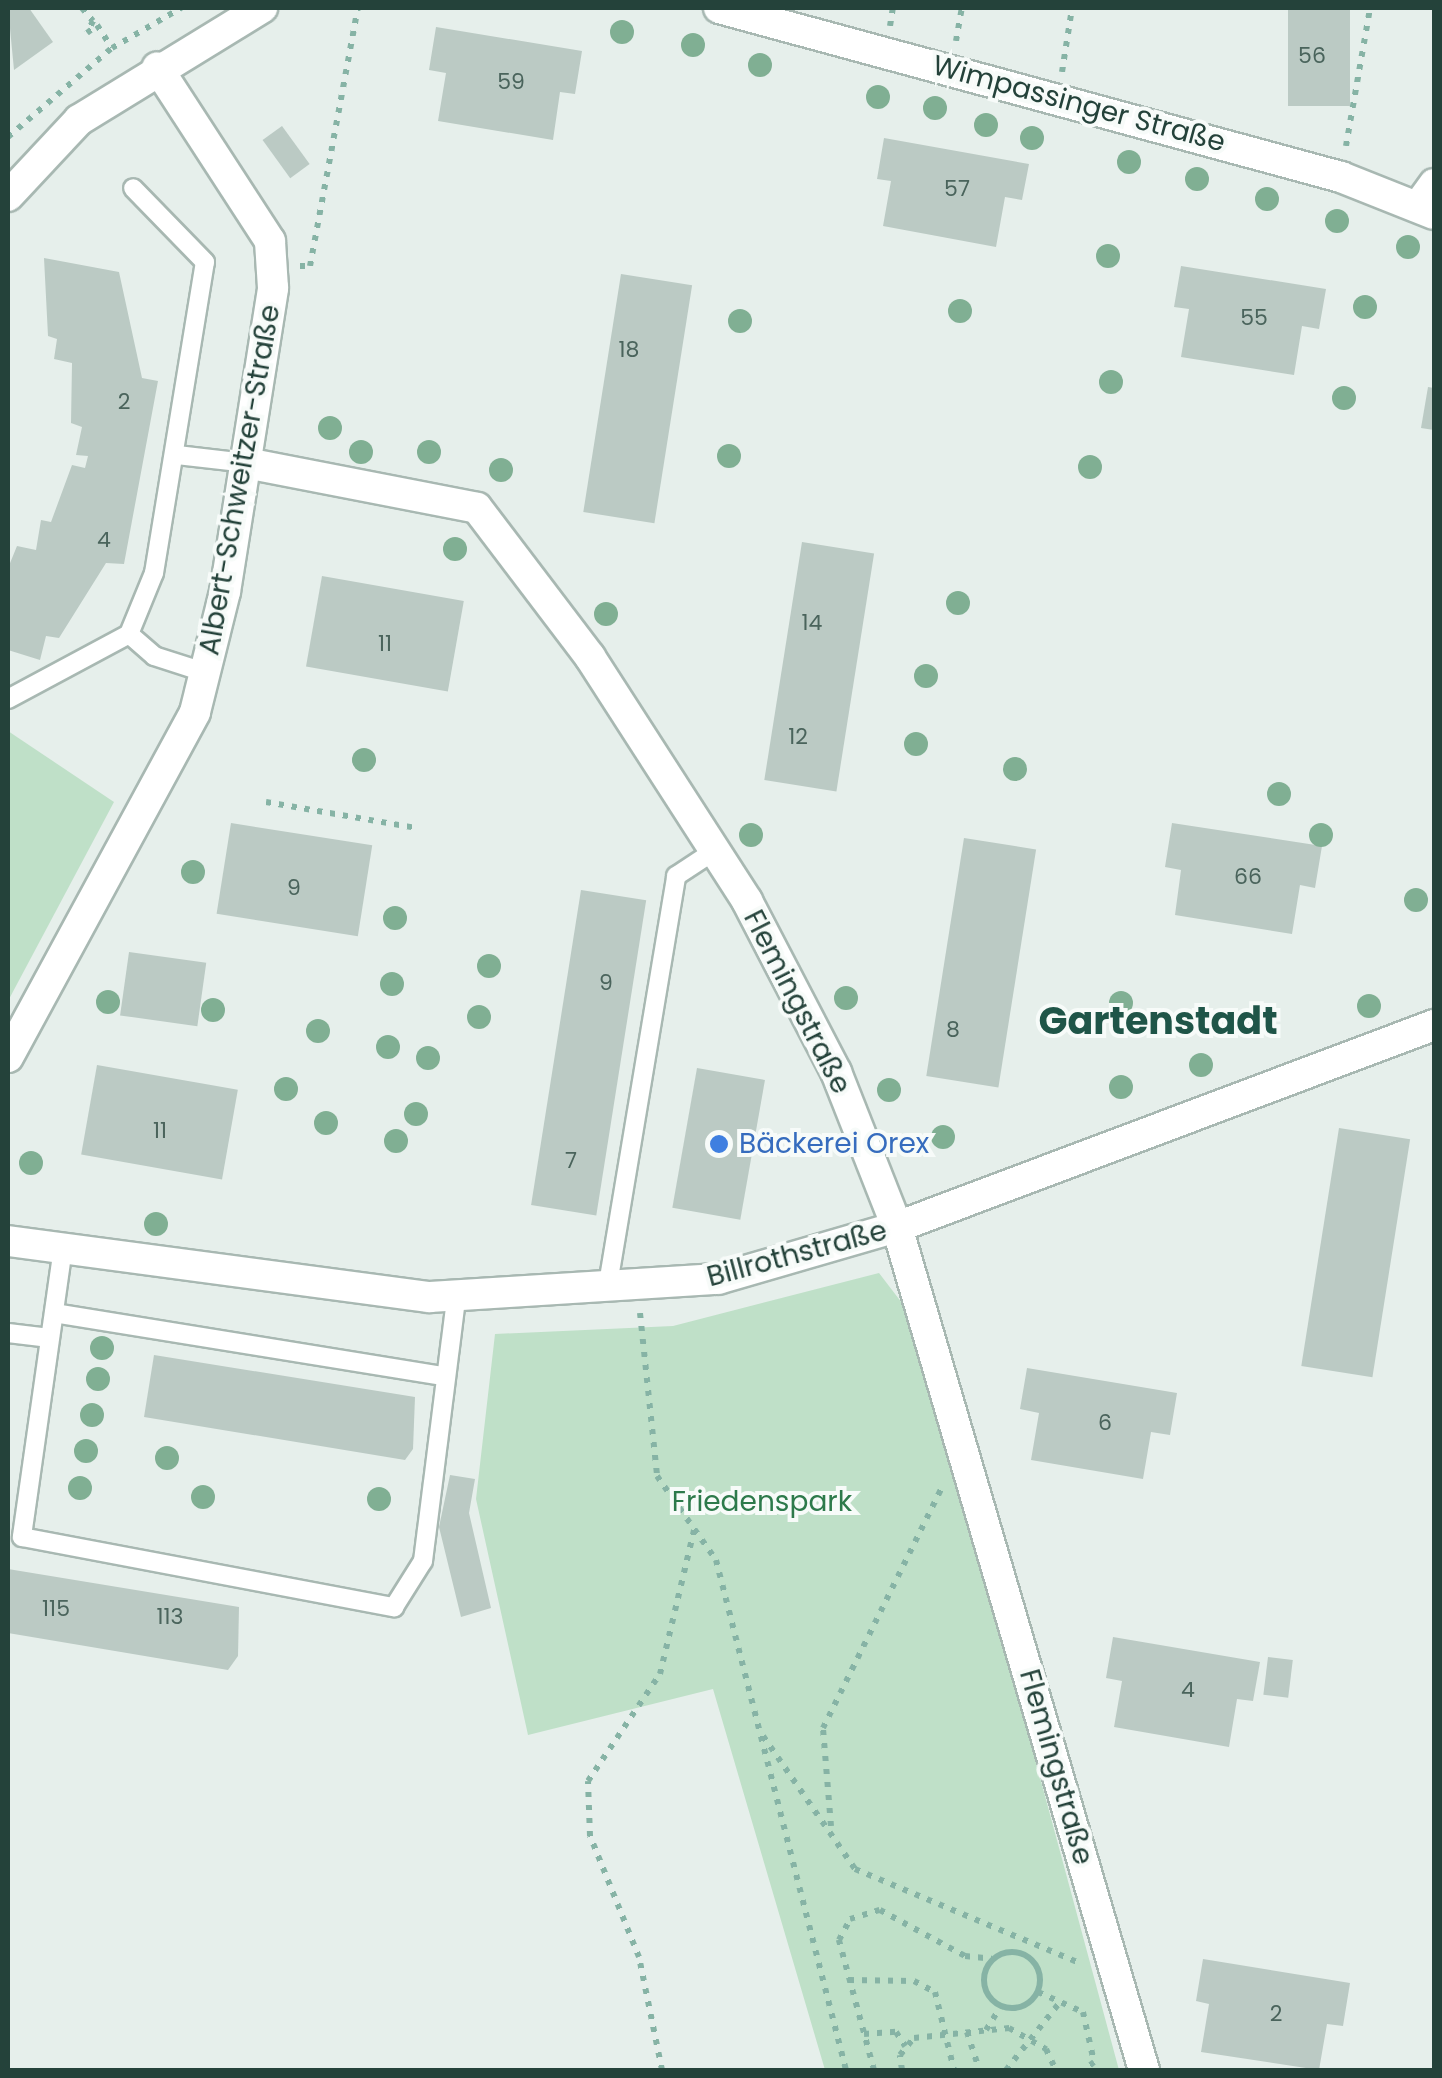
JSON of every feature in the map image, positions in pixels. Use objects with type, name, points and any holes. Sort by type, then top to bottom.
[{"type":"street","points":[[8,196],[79,120],[157,68],[262,8]]},
{"type":"street","name":"Wimpassinger Straße","points":[[719,8],[1429,201]]},
{"type":"street","name":"Albert-Schweitzer-Straße","points":[[8,1058],[178,747],[207,673],[246,463],[275,264],[256,218],[157,68]]},
{"type":"street","name":"Flemingstraße","points":[[246,463],[477,508],[579,642],[714,851],[836,1072],[898,1227],[1144,2070]]},
{"type":"street","name":"Billrothstraße","points":[[8,1241],[456,1298],[642,1289],[718,1279],[898,1227],[1434,1025]]},
{"type":"lane","points":[[8,699],[128,634],[154,572],[177,455],[204,262],[133,188]]},
{"type":"lane","points":[[177,455],[246,463]]},
{"type":"lane","points":[[128,634],[154,656],[207,673]]},
{"type":"lane","points":[[607,1290],[676,876],[714,851]]},
{"type":"lane","points":[[63,1248],[22,1537],[394,1607],[424,1561],[456,1298]]},
{"type":"lane","points":[[54,1313],[445,1376]]},
{"type":"lane","points":[[8,1333],[50,1338]]},
{"type":"path","points":[[82,8],[92,21],[87,33],[97,26],[112,48]]},
{"type":"path","points":[[8,138],[112,48],[182,8]]},
{"type":"path","points":[[275,264],[310,266],[358,8]]},
{"type":"path","points":[[1058,98],[1072,8]]},
{"type":"path","points":[[1341,176],[1370,8]]},
{"type":"path","points":[[266,802],[416,828]]},
{"type":"path","points":[[642,1289],[638,1351],[657,1476],[716,1560],[846,2070]]},
{"type":"path","points":[[831,1828],[823,1728],[962,1447]]},
{"type":"path","points":[[662,2070],[639,1958],[590,1836],[588,1781],[660,1674],[694,1529]]},
{"type":"path","points":[[759,1731],[831,1828],[855,1869],[884,1889],[1117,1978]]},
{"type":"path","points":[[874,2070],[839,1940],[850,1920],[880,1910],[966,1956],[992,1960],[1028,1956],[1039,1970],[1038,1992],[1020,2007],[1001,2006],[984,1985],[992,1960]]},
{"type":"path","points":[[849,1980],[914,1981],[944,2005],[954,2070]]},
{"type":"path","points":[[1038,1992],[1083,2012],[1093,2043],[1094,2062],[1084,2070]]},
{"type":"path","points":[[1006,2070],[1036,2041],[1060,2002]]},
{"type":"path","points":[[986,2030],[1001,2006]]},
{"type":"path","points":[[905,2046],[948,2034],[986,2030],[1036,2041],[1056,2070]]},
{"type":"path","points":[[864,2034],[896,2032],[905,2046],[902,2070]]},
{"type":"path","points":[[968,2032],[978,2070]]},
{"type":"green space","points":[[8,731],[114,802],[8,1001]]},
{"type":"green space","name":"Friedenspark","points":[[879,1273],[902,1303],[967,1507],[1119,2070],[825,2070],[713,1689],[528,1735],[476,1499],[495,1334],[673,1326]]},
{"type":"building","points":[[8,8],[29,8],[53,42],[14,70]]},
{"type":"building","points":[[1288,8],[1350,8],[1350,106],[1288,106]]},
{"type":"building","points":[[436,27],[582,51],[575,94],[560,92],[553,140],[438,121],[446,73],[429,70]]},
{"type":"building","points":[[282,126],[310,164],[290,178],[263,140]]},
{"type":"building","points":[[884,138],[1029,164],[1022,200],[1005,197],[996,247],[883,226],[891,181],[877,179]]},
{"type":"building","points":[[44,258],[119,272],[142,378],[158,381],[124,564],[106,563],[59,638],[46,636],[40,660],[8,650],[8,568],[17,546],[36,550],[41,520],[51,522],[72,465],[85,468],[88,456],[76,455],[82,427],[71,423],[72,363],[54,359],[57,339],[48,336]]},
{"type":"building","points":[[1181,266],[1326,289],[1319,329],[1302,326],[1294,375],[1181,357],[1189,309],[1174,307]]},
{"type":"building","points":[[621,274],[692,285],[654,523],[583,512]]},
{"type":"building","points":[[1428,387],[1434,388],[1434,430],[1421,428]]},
{"type":"building","points":[[802,542],[874,553],[836,791],[764,780]]},
{"type":"building","points":[[322,576],[464,601],[448,692],[306,667]]},
{"type":"building","points":[[231,823],[372,845],[358,936],[217,914]]},
{"type":"building","points":[[1172,823],[1322,846],[1315,888],[1300,885],[1292,934],[1175,915],[1181,870],[1165,867]]},
{"type":"building","points":[[964,838],[1036,849],[998,1087],[926,1076]]},
{"type":"building","points":[[581,890],[646,900],[596,1215],[531,1205]]},
{"type":"building","points":[[129,952],[206,963],[197,1026],[120,1015]]},
{"type":"building","points":[[97,1065],[238,1090],[222,1179],[81,1155]]},
{"type":"building","name":"Bäckerei Orex","points":[[697,1068],[765,1080],[740,1220],[672,1208]]},
{"type":"building","points":[[1339,1128],[1410,1139],[1372,1377],[1301,1366]]},
{"type":"building","points":[[154,1355],[415,1397],[413,1449],[405,1460],[144,1417]]},
{"type":"building","points":[[1027,1368],[1177,1393],[1170,1435],[1151,1432],[1143,1479],[1031,1460],[1039,1413],[1020,1409]]},
{"type":"building","points":[[450,1475],[475,1479],[469,1513],[491,1608],[461,1617],[439,1527]]},
{"type":"building","points":[[8,1569],[239,1607],[238,1656],[228,1670],[8,1633]]},
{"type":"building","points":[[1113,1637],[1260,1662],[1253,1701],[1237,1699],[1229,1747],[1114,1727],[1122,1681],[1106,1678]]},
{"type":"building","points":[[1268,1657],[1293,1660],[1288,1698],[1263,1695]]},
{"type":"building","points":[[1203,1959],[1350,1983],[1343,2026],[1327,2024],[1319,2070],[1201,2052],[1209,2004],[1196,2001]]},
{"type":"place","name":"Bäckerei Orex","points":[[719,1144]]},
{"type":"district","name":"Gartenstadt","points":[[1158,1021]]}]
